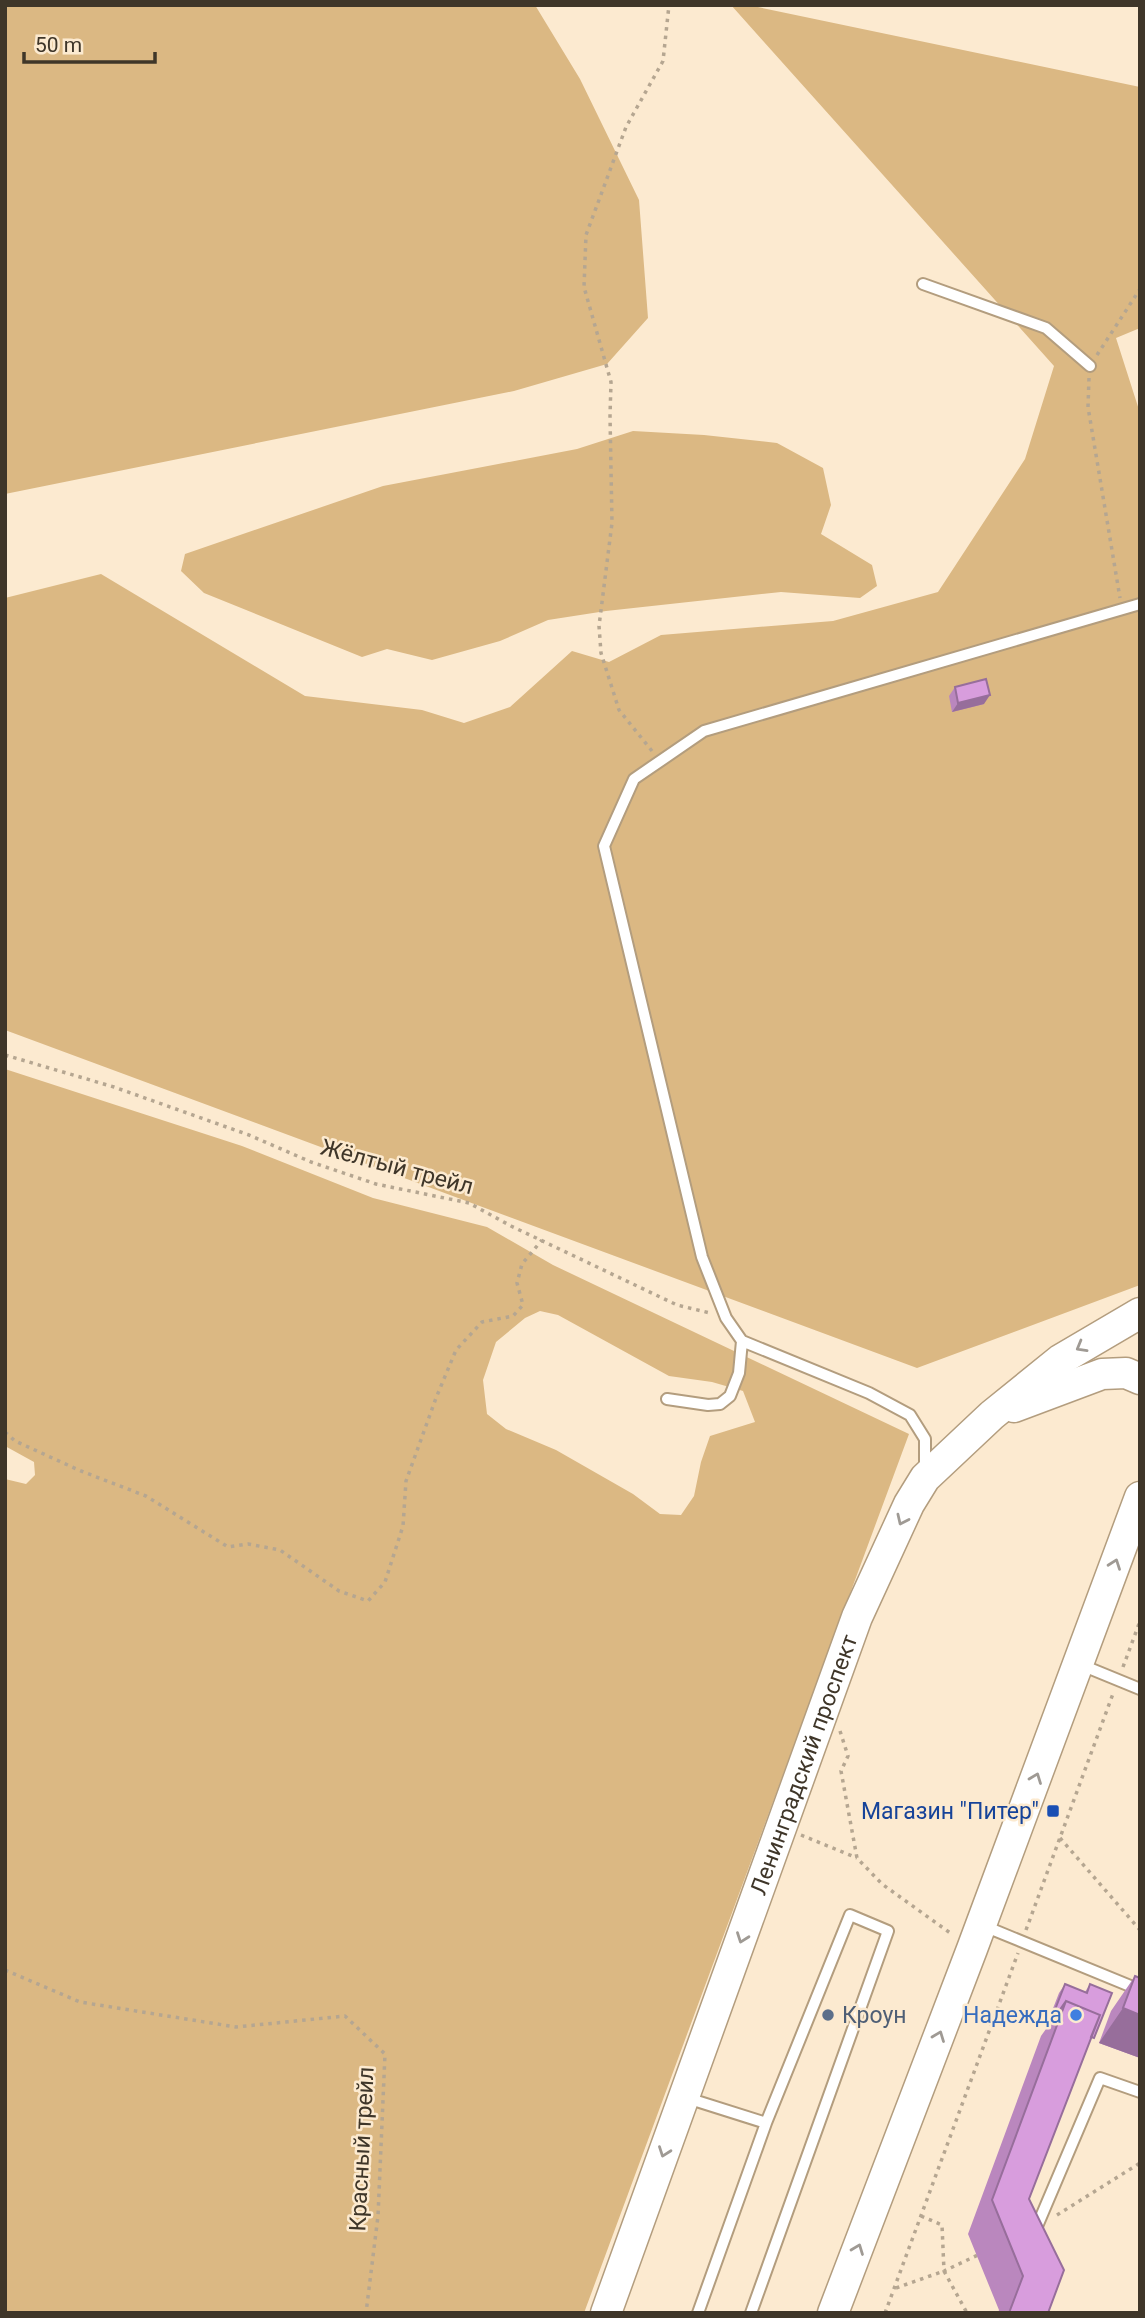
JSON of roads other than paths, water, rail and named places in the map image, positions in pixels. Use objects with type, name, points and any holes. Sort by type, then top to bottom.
[{"type":"main road","name":"Ленинградский проспект","points":[[606,2313],[857,1617],[909,1504],[925,1478],[992,1415],[1060,1360],[1136,1324]]},
{"type":"main road","points":[[992,1415],[1102,1374],[1126,1373],[1140,1379]]},
{"type":"main road","points":[[833,2313],[977,1937],[1140,1497]]},
{"type":"lane","points":[[923,284],[1046,328],[1090,366]]},
{"type":"lane","points":[[925,1478],[925,1439],[910,1415],[869,1393],[742,1340],[726,1318],[702,1257],[604,846],[634,779],[704,731],[1140,604]]},
{"type":"lane","points":[[667,1399],[708,1405],[720,1404],[730,1396],[739,1373],[742,1340]]},
{"type":"lane","points":[[1079,1664],[1140,1689]]},
{"type":"lane","points":[[698,2313],[766,2123],[850,1915],[888,1931],[751,2313]]},
{"type":"lane","points":[[977,1937],[1022,1942],[1140,1990]]},
{"type":"lane","points":[[1037,2241],[1035,2229],[1100,2078],[1140,2092]]},
{"type":"lane","points":[[684,2097],[766,2123]]},
{"type":"place","name":"Магазин \"Питер\"","points":[[1053,1811]]},
{"type":"place","name":"Кроун","points":[[828,2015]]},
{"type":"place","name":"Надежда","points":[[1076,2015]]}]
